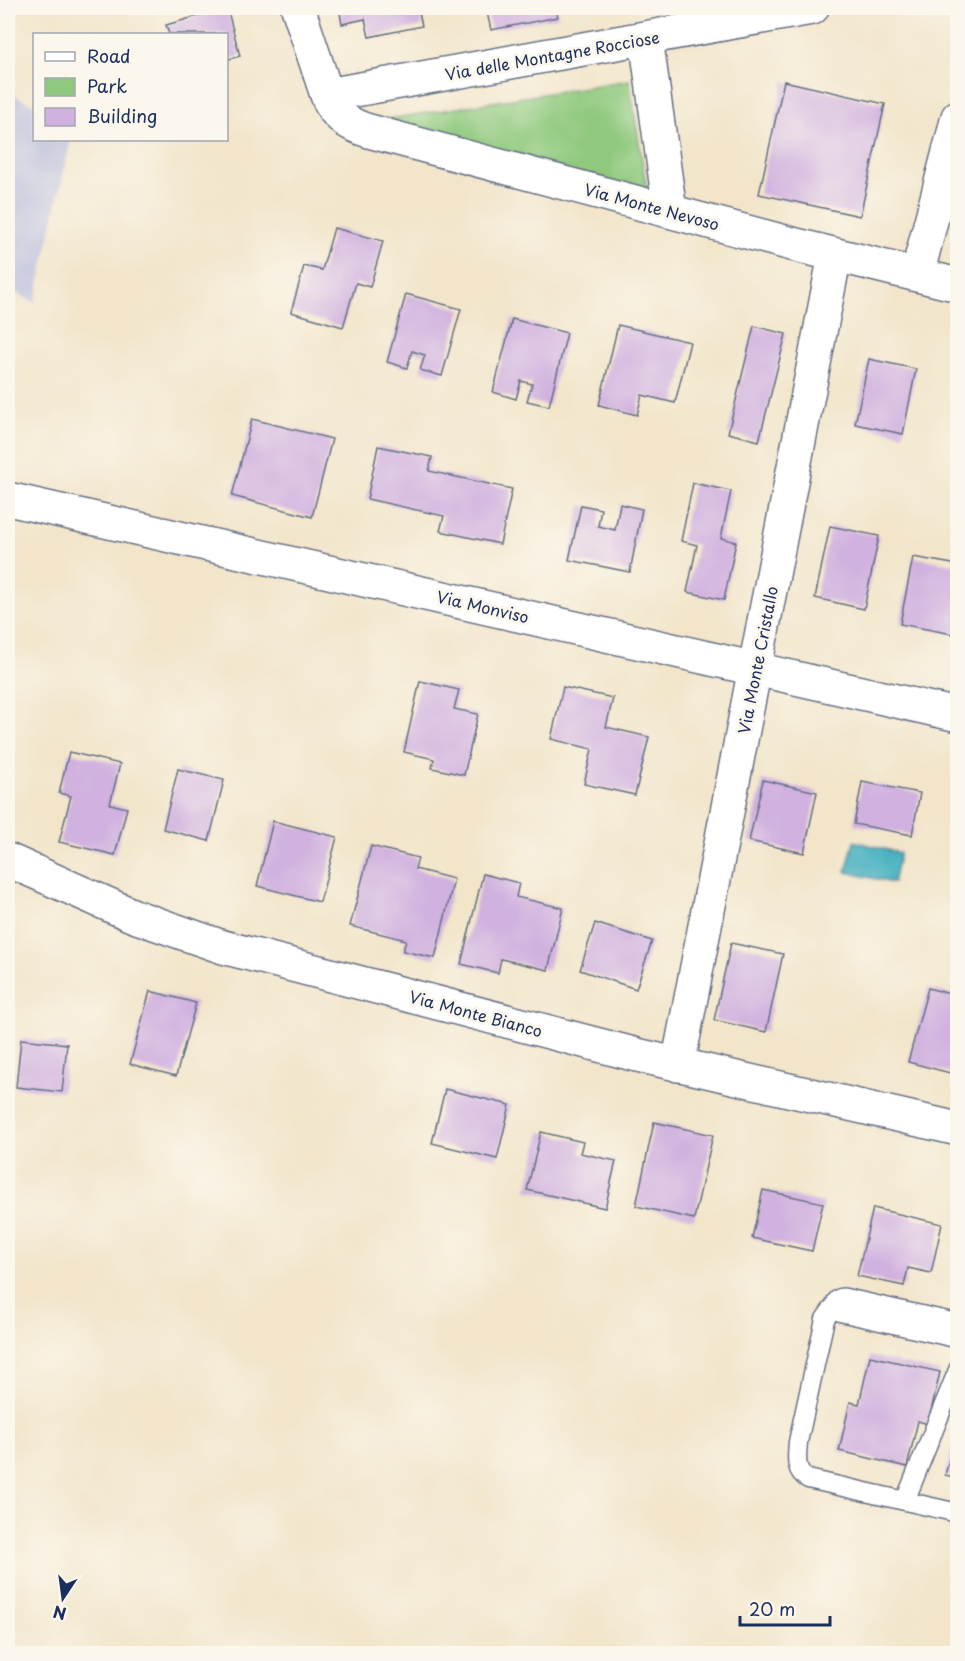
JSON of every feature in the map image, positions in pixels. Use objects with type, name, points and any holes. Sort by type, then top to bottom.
[{"type":"street","points":[[298,8],[327,95]]},
{"type":"street","name":"Via delle Montagne Rocciose","points":[[327,95],[812,8]]},
{"type":"street","points":[[646,38],[670,211]]},
{"type":"street","name":"Via Monte Nevoso","points":[[327,95],[336,113],[348,123],[377,133],[835,255],[957,285]]},
{"type":"street","points":[[917,275],[957,117]]},
{"type":"street","name":"Via Monte Cristallo","points":[[678,1065],[835,255]]},
{"type":"street","name":"Via Monviso","points":[[8,499],[957,715]]},
{"type":"street","name":"Via Monte Bianco","points":[[8,860],[134,916],[214,944],[678,1065],[957,1129]]},
{"type":"street","points":[[843,1305],[957,1331]]},
{"type":"lane","points":[[843,1305],[832,1310],[825,1319],[798,1442],[798,1467],[808,1479],[957,1513]]},
{"type":"lane","points":[[905,1501],[957,1370]]},
{"type":"shaded area","points":[[8,87],[12,94],[33,104],[33,141],[71,141],[35,303],[8,288]]},
{"type":"green space","points":[[629,80],[648,196],[377,121]]},
{"type":"water","points":[[854,841],[900,853],[893,883],[846,872]]},
{"type":"building","points":[[227,8],[240,56],[228,59],[228,33],[169,33],[166,25]]},
{"type":"building","points":[[339,8],[418,8],[422,26],[369,37],[365,19],[342,24]]},
{"type":"building","points":[[486,8],[556,8],[558,17],[491,30]]},
{"type":"building","points":[[784,81],[885,104],[860,216],[759,194]]},
{"type":"building","points":[[334,228],[383,241],[370,287],[356,283],[343,327],[291,312],[304,266],[322,270]]},
{"type":"building","points":[[406,294],[461,309],[442,376],[420,370],[425,355],[412,351],[407,368],[387,362]]},
{"type":"building","points":[[512,319],[567,333],[549,406],[527,401],[532,384],[521,381],[516,399],[493,392]]},
{"type":"building","points":[[618,325],[690,342],[675,403],[642,395],[637,415],[599,405]]},
{"type":"building","points":[[754,326],[786,334],[759,441],[728,433]]},
{"type":"building","points":[[869,359],[916,369],[903,434],[855,424]]},
{"type":"building","points":[[252,419],[332,439],[312,517],[232,496]]},
{"type":"building","points":[[378,446],[432,457],[429,471],[512,489],[500,544],[440,531],[444,516],[367,499]]},
{"type":"building","points":[[693,483],[731,491],[721,538],[736,542],[724,600],[687,592],[697,545],[681,541]]},
{"type":"building","points":[[620,504],[642,509],[630,572],[569,560],[581,505],[601,509],[598,526],[615,530]]},
{"type":"building","points":[[830,526],[879,536],[864,609],[815,598]]},
{"type":"building","points":[[913,557],[958,565],[958,635],[900,624]]},
{"type":"building","points":[[420,681],[459,690],[454,709],[478,714],[464,775],[432,768],[434,759],[404,752]]},
{"type":"building","points":[[563,687],[613,698],[606,727],[649,737],[635,795],[584,784],[592,749],[551,739]]},
{"type":"building","points":[[69,752],[120,764],[110,804],[127,808],[115,855],[59,842],[71,796],[59,793]]},
{"type":"building","points":[[178,769],[224,780],[209,841],[163,829]]},
{"type":"building","points":[[763,780],[817,792],[804,853],[749,841]]},
{"type":"building","points":[[862,782],[920,793],[912,835],[854,824]]},
{"type":"building","points":[[273,821],[337,837],[320,902],[257,886]]},
{"type":"building","points":[[371,846],[418,858],[415,869],[454,879],[435,958],[403,951],[406,940],[350,926]]},
{"type":"building","points":[[483,874],[519,883],[516,897],[563,908],[548,970],[501,959],[498,973],[461,964]]},
{"type":"building","points":[[595,923],[652,941],[636,989],[580,970]]},
{"type":"building","points":[[731,943],[783,954],[766,1032],[714,1020]]},
{"type":"building","points":[[928,988],[958,996],[958,1075],[908,1062]]},
{"type":"building","points":[[150,991],[196,1003],[176,1076],[130,1064]]},
{"type":"building","points":[[21,1039],[67,1044],[62,1092],[16,1087]]},
{"type":"building","points":[[445,1089],[510,1105],[497,1159],[432,1143]]},
{"type":"building","points":[[654,1122],[713,1135],[694,1219],[636,1206]]},
{"type":"building","points":[[541,1132],[583,1142],[580,1153],[616,1161],[605,1208],[527,1190]]},
{"type":"building","points":[[763,1190],[823,1203],[812,1251],[752,1238]]},
{"type":"building","points":[[873,1208],[942,1224],[931,1273],[908,1268],[904,1286],[857,1276]]},
{"type":"building","points":[[870,1356],[940,1372],[928,1424],[918,1421],[907,1467],[839,1451],[850,1402],[859,1404]]},
{"type":"building","points":[[958,1426],[958,1478],[945,1475]]}]
